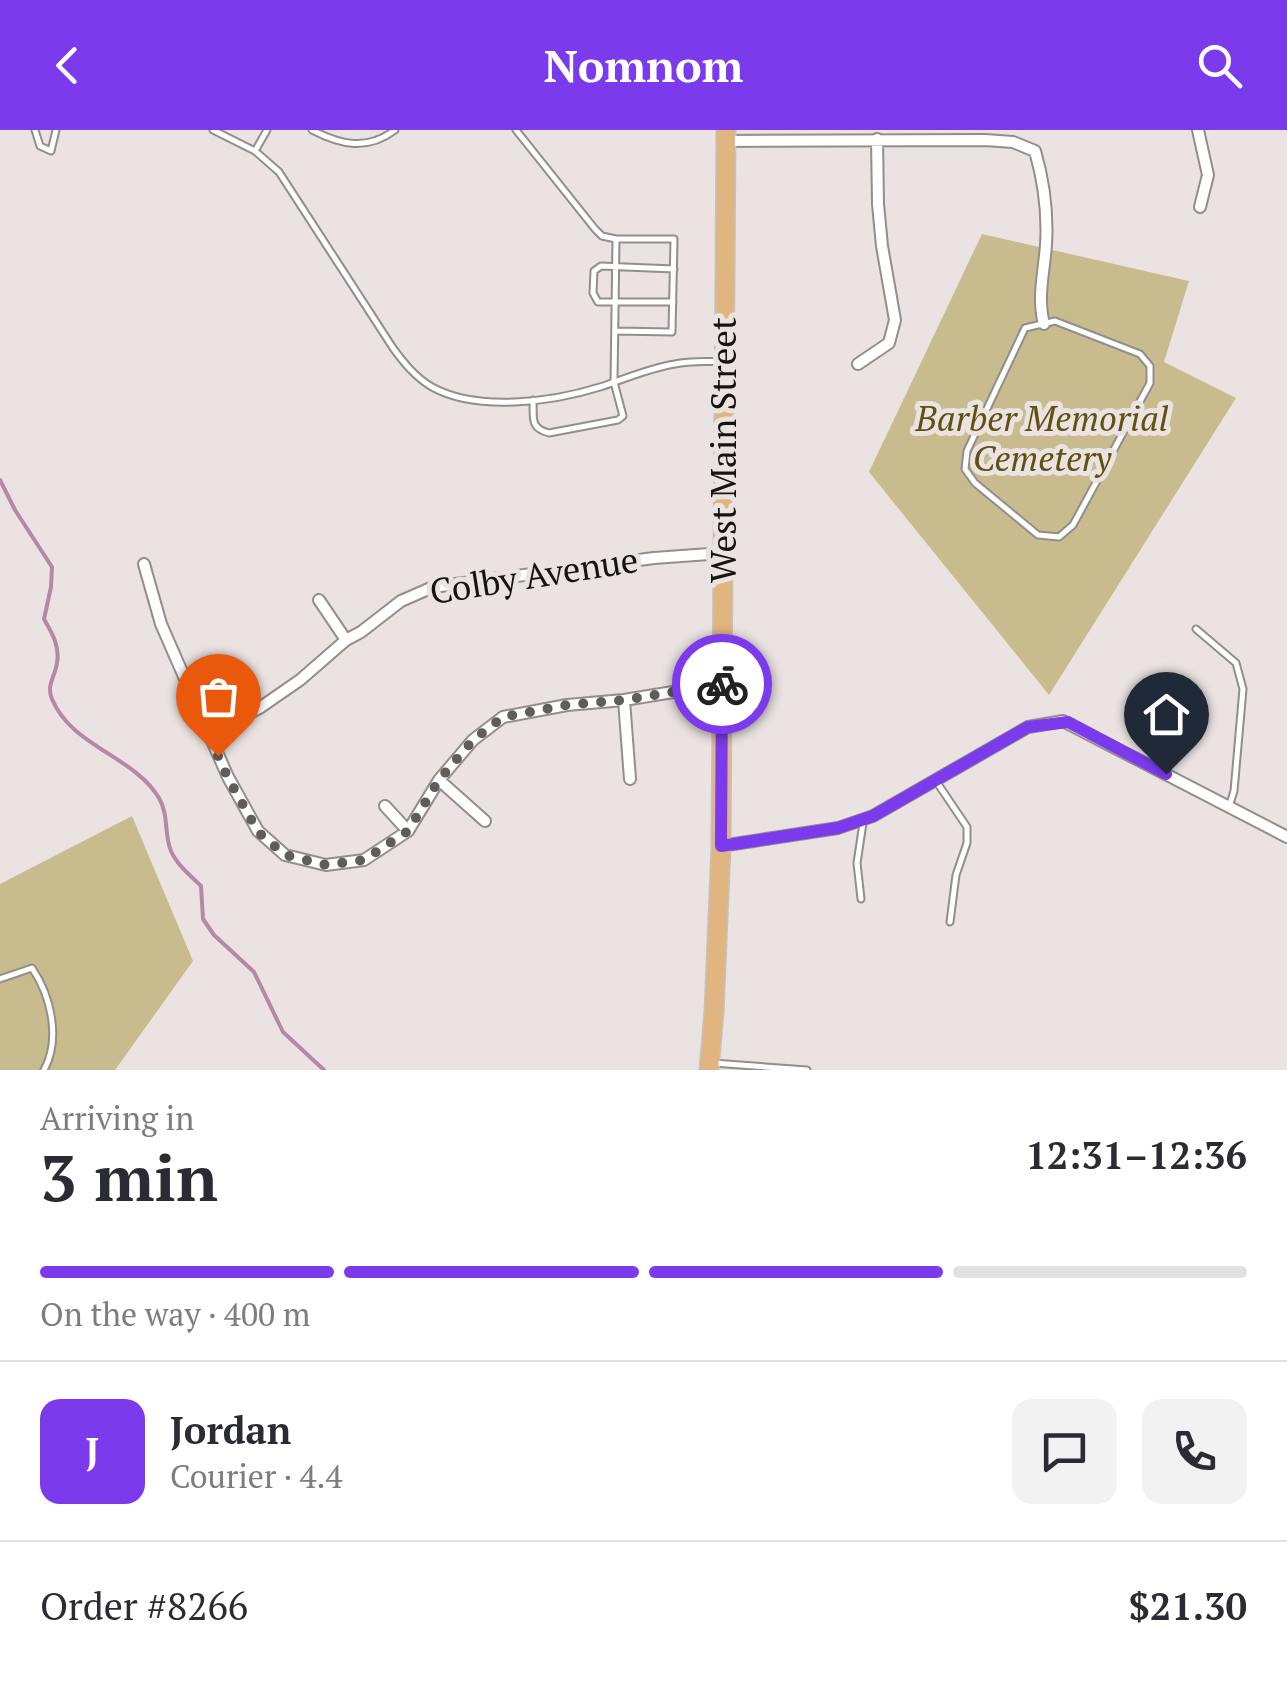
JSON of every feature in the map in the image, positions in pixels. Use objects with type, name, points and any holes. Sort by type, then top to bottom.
[{"type":"main road","name":"West Main Street","points":[[709,1066],[721,846],[726,136]]},
{"type":"street","points":[[1198,130],[1208,175],[1200,206]]},
{"type":"street","points":[[726,136],[985,140],[1012,142],[1036,151],[1047,214],[1039,305],[1044,324]]},
{"type":"street","points":[[858,364],[889,344],[895,320],[882,246],[877,139]]},
{"type":"street","name":"Colby Avenue","points":[[210,734],[261,707],[300,680],[346,640],[401,601],[433,587],[723,552]]},
{"type":"street","points":[[144,564],[161,624],[228,778],[258,832],[285,855],[326,865],[364,860],[408,831],[439,780],[473,740],[503,717],[722,684]]},
{"type":"street","points":[[319,600],[346,640]]},
{"type":"street","points":[[624,700],[630,779]]},
{"type":"street","points":[[721,846],[838,828],[863,820],[1028,727],[1063,722],[1287,837]]},
{"type":"street","points":[[439,780],[486,821]]},
{"type":"street","points":[[385,806],[408,831]]},
{"type":"lane","points":[[35,130],[40,146],[51,151],[56,130]]},
{"type":"lane","points":[[213,130],[255,151],[290,186],[393,348],[409,369],[432,387],[466,399],[533,400],[567,395],[676,364],[725,362]]},
{"type":"lane","points":[[255,151],[267,130]]},
{"type":"lane","points":[[312,130],[362,145],[381,140],[395,130]]},
{"type":"lane","points":[[516,130],[602,236],[674,239],[672,332],[615,331]]},
{"type":"lane","points":[[533,400],[534,424],[538,430],[548,432],[623,416],[614,382],[616,239]]},
{"type":"lane","points":[[673,302],[598,302],[593,293],[594,271],[601,266],[674,268]]},
{"type":"lane","points":[[1055,321],[1140,354],[1150,366],[1150,383],[1074,525],[1059,537],[1038,535],[975,483],[966,469],[967,450],[1025,328],[1044,324],[1055,321]]},
{"type":"lane","points":[[1196,629],[1236,663],[1243,689],[1234,791],[1229,806]]},
{"type":"lane","points":[[936,781],[967,828],[950,922]]},
{"type":"lane","points":[[861,899],[857,863],[863,820]]},
{"type":"lane","points":[[0,979],[32,968],[39,979],[52,1014],[51,1056],[44,1070]]},
{"type":"lane","points":[[709,1066],[807,1070]]},
{"type":"green space","name":"Barber Memorial Cemetery","points":[[982,234],[1189,281],[1164,362],[1236,398],[1049,695],[869,472]]},
{"type":"green space","points":[[132,816],[193,961],[115,1070],[0,1070],[0,884]]},
{"type":"waterway","points":[[0,480],[52,567],[44,619],[57,651],[50,685],[52,699],[73,728],[134,771],[159,798],[171,851],[201,886],[203,919],[214,935],[254,972],[283,1032],[324,1070]]},
{"type":"way so far","points":[[218,756],[258,832],[285,855],[326,865],[364,860],[408,831],[439,780],[473,740],[503,717],[722,684]]},
{"type":"route","points":[[722,684],[721,846],[838,828],[873,816],[1028,727],[1068,722],[1166,774]]}]
